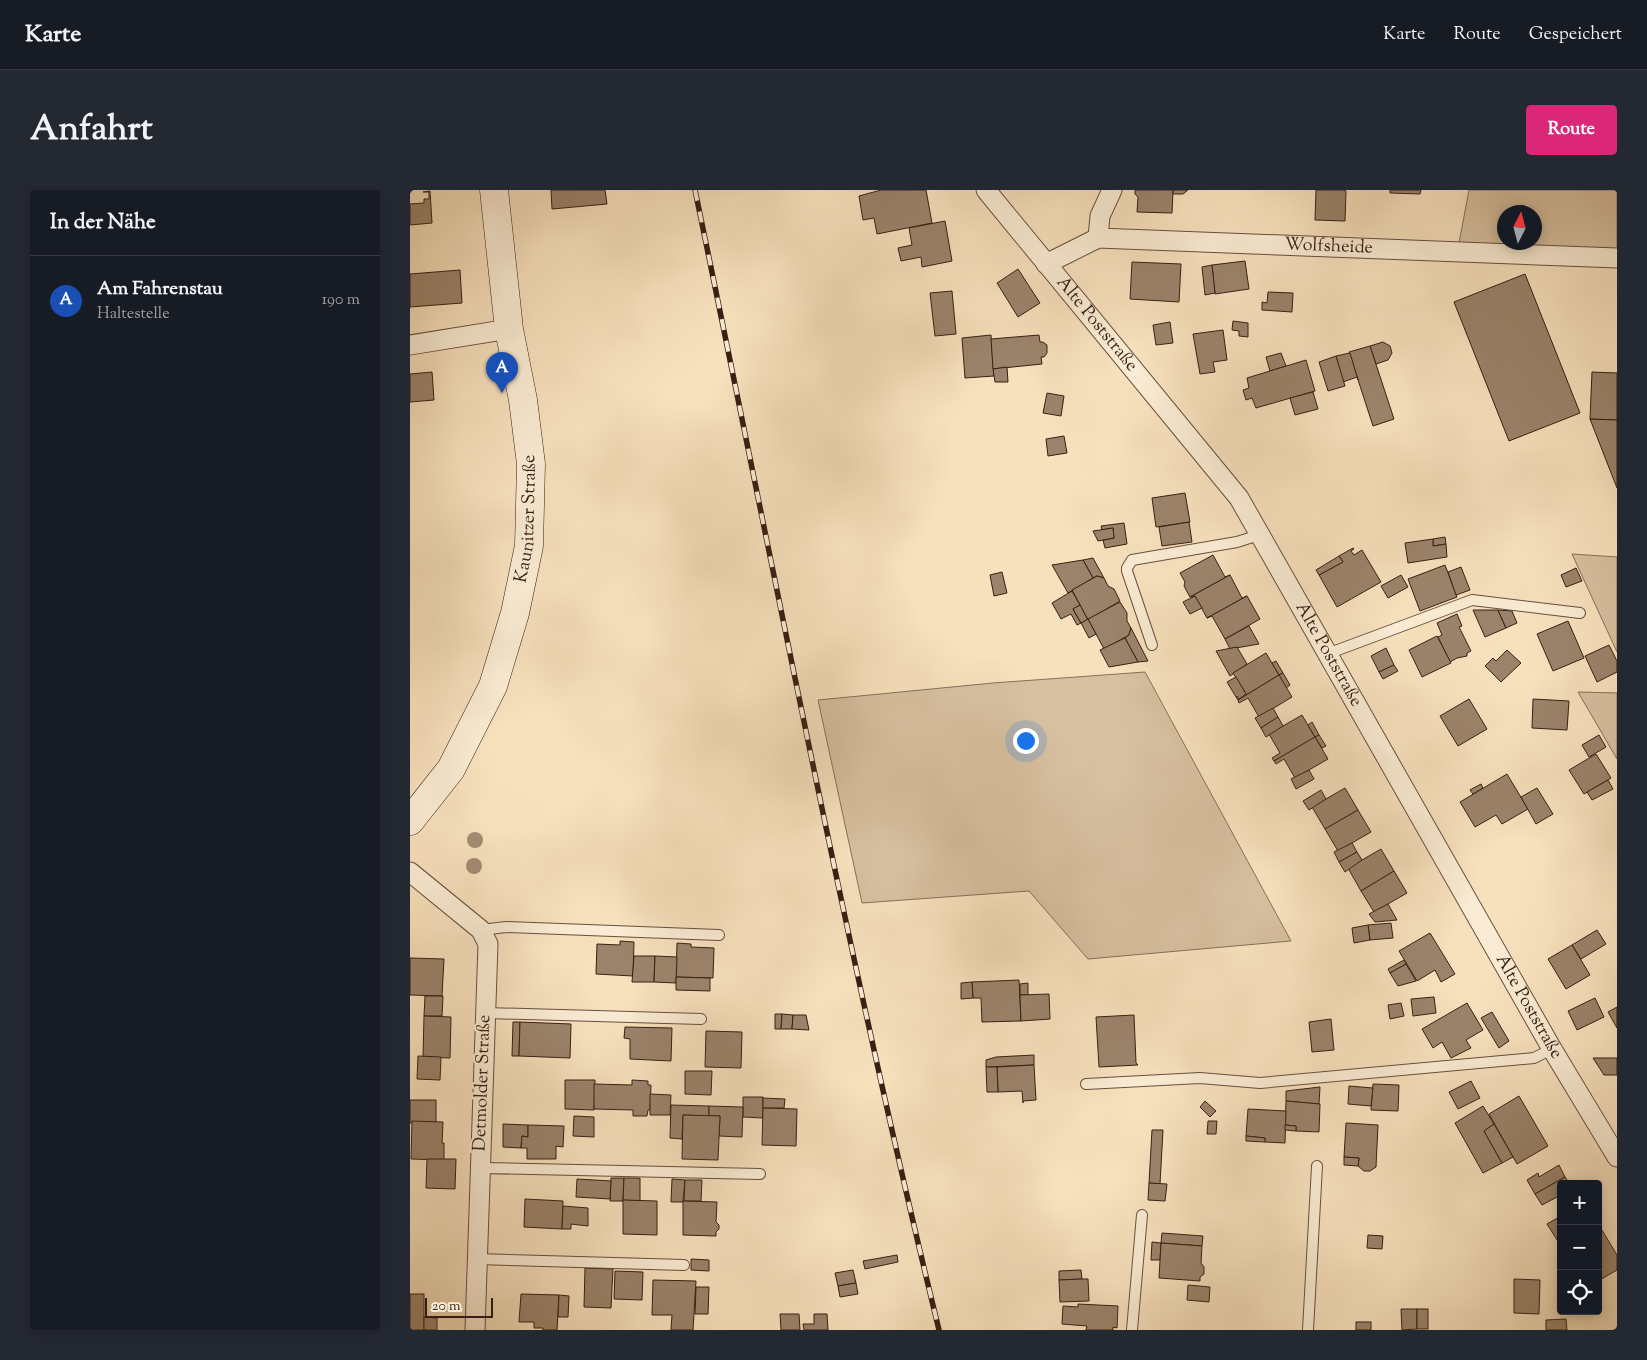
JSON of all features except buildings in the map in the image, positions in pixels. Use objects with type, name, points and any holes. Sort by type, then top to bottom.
[{"type":"street","name":"Kaunitzer Straße","points":[[410,821],[451,769],[493,686],[515,613],[529,546],[530,464],[524,400],[509,329],[494,190]]},
{"type":"street","name":"Alte Poststraße","points":[[986,190],[1238,498],[1552,1050],[1617,1157]]},
{"type":"street","points":[[1098,238],[1100,216],[1112,190]]},
{"type":"street","name":"Wolfsheide","points":[[1046,264],[1098,238],[1617,258]]},
{"type":"street","points":[[410,345],[509,329]]},
{"type":"street","points":[[410,872],[481,930]]},
{"type":"street","name":"Detmolder Straße","points":[[475,1330],[488,944],[481,930]]},
{"type":"lane","points":[[1152,645],[1127,571],[1132,560],[1237,542],[1259,535]]},
{"type":"lane","points":[[1328,654],[1472,600],[1580,613]]},
{"type":"lane","points":[[481,930],[506,927],[720,935]]},
{"type":"lane","points":[[486,1013],[701,1019]]},
{"type":"lane","points":[[1086,1084],[1200,1078],[1260,1083],[1534,1058],[1552,1050]]},
{"type":"lane","points":[[1308,1330],[1317,1166]]},
{"type":"lane","points":[[480,1168],[760,1174]]},
{"type":"lane","points":[[1132,1330],[1142,1215]]},
{"type":"lane","points":[[478,1259],[684,1265]]},
{"type":"shaded area","points":[[1469,190],[1617,190],[1617,250],[1542,247],[1542,205],[1497,205],[1497,245],[1459,243]]},
{"type":"shaded area","points":[[1572,554],[1617,557],[1617,652]]},
{"type":"shaded area","points":[[1145,672],[1291,941],[1088,959],[1029,891],[862,903],[818,700],[993,683]]},
{"type":"shaded area","points":[[1578,692],[1617,693],[1617,759]]},
{"type":"railway","points":[[695,190],[842,904],[905,1188],[939,1330]]},
{"type":"place","name":"Am Fahrenstau","points":[[502,393]]}]
